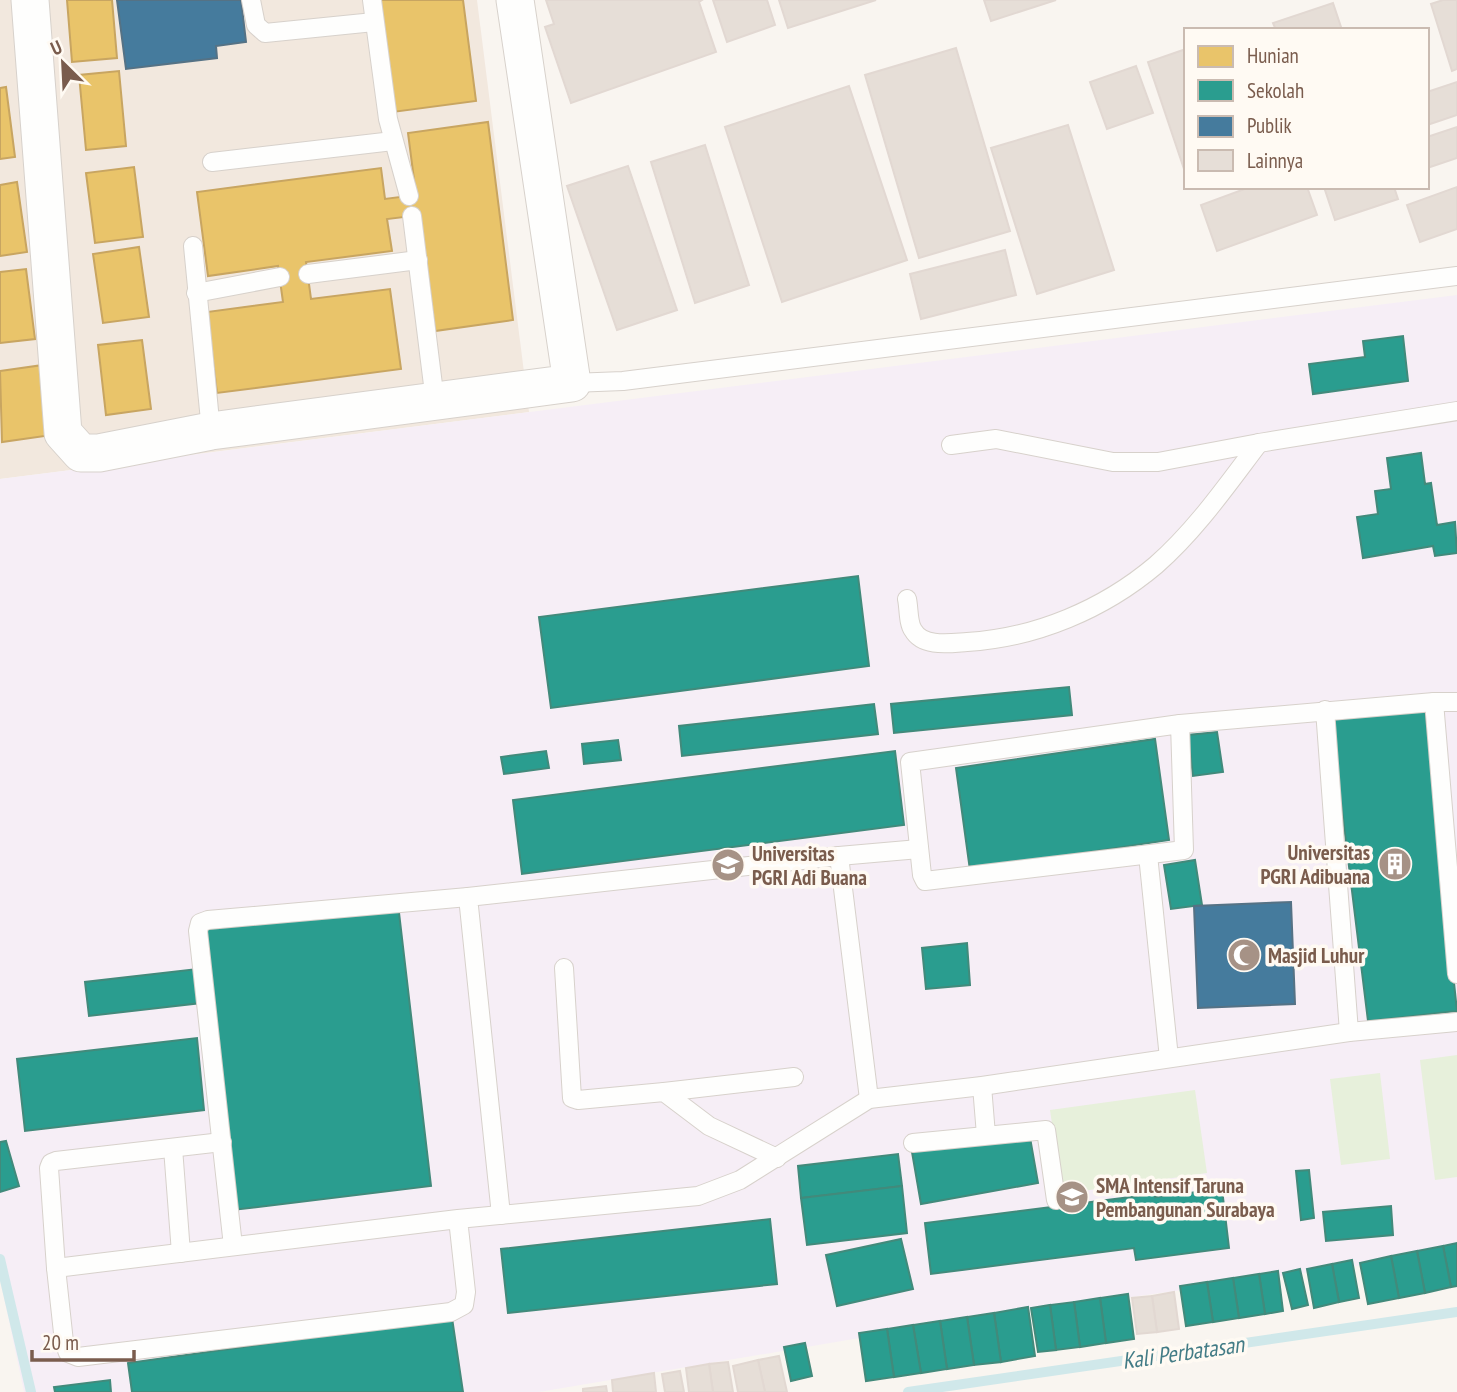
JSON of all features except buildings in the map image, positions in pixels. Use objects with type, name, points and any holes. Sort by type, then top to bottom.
[{"type":"street","points":[[30,0],[63,433],[81,453],[99,453],[211,431],[572,383],[515,0]]},
{"type":"lane","points":[[250,0],[256,26],[265,33],[374,22]]},
{"type":"lane","points":[[372,0],[388,119],[409,196]]},
{"type":"lane","points":[[212,162],[393,141]]},
{"type":"lane","points":[[412,216],[435,401]]},
{"type":"lane","points":[[193,246],[211,431]]},
{"type":"lane","points":[[308,274],[418,260]]},
{"type":"lane","points":[[572,383],[623,382],[1457,276]]},
{"type":"lane","points":[[196,293],[280,277]]},
{"type":"lane","points":[[951,444],[996,439],[1113,462],[1158,462],[1457,411]]},
{"type":"lane","points":[[907,599],[912,630],[922,639],[940,643],[978,641],[1026,633],[1089,610],[1156,564],[1199,520],[1259,443]]},
{"type":"lane","points":[[1434,702],[1457,974]]},
{"type":"lane","points":[[1180,724],[1186,845],[1184,850],[925,881],[922,875],[910,762],[1180,724],[1325,710],[1457,702]]},
{"type":"lane","points":[[1325,710],[1349,1032]]},
{"type":"lane","points":[[233,1246],[198,931],[200,923],[208,920],[468,897],[919,849]]},
{"type":"lane","points":[[1148,855],[1169,1058]]},
{"type":"lane","points":[[839,856],[869,1099]]},
{"type":"lane","points":[[468,897],[501,1215]]},
{"type":"lane","points":[[564,968],[572,1098],[578,1100],[664,1092],[794,1077]]},
{"type":"lane","points":[[56,1268],[458,1219],[698,1196],[740,1180],[869,1099],[982,1086],[1349,1032],[1457,1022]]},
{"type":"lane","points":[[982,1086],[986,1135]]},
{"type":"lane","points":[[664,1092],[709,1126],[777,1158]]},
{"type":"lane","points":[[912,1143],[1046,1130],[1056,1200]]},
{"type":"lane","points":[[222,1142],[51,1163],[49,1168],[56,1268],[64,1342],[68,1353],[78,1357],[92,1356],[451,1312],[464,1305],[466,1292],[458,1219]]},
{"type":"lane","points":[[173,1148],[181,1252]]},
{"type":"shaded area","points":[[0,0],[477,0],[529,412],[0,479]]},
{"type":"shaded area","name":"Universitas PGRI Adi Buana","points":[[1457,295],[1457,1252],[966,1320],[539,1392],[24,1392],[0,1279],[0,479]]},
{"type":"green space","points":[[1457,1055],[1457,1177],[1435,1180],[1420,1060]]},
{"type":"green space","points":[[1380,1073],[1390,1159],[1341,1165],[1330,1079]]},
{"type":"green space","points":[[1195,1090],[1207,1173],[1062,1194],[1050,1110]]},
{"type":"waterway","name":"Kali Perbatasan","points":[[0,1259],[31,1392]]},
{"type":"waterway","name":"Kali Perbatasan","points":[[908,1392],[1457,1312]]},
{"type":"place","name":"Universitas PGRI Adibuana","points":[[1395,864]]},
{"type":"place","name":"Universitas PGRI Adi Buana","points":[[728,865]]},
{"type":"place","name":"Masjid Luhur","points":[[1244,955]]},
{"type":"place","name":"SMA Intensif Taruna Pembangunan Surabaya","points":[[1072,1197]]}]
